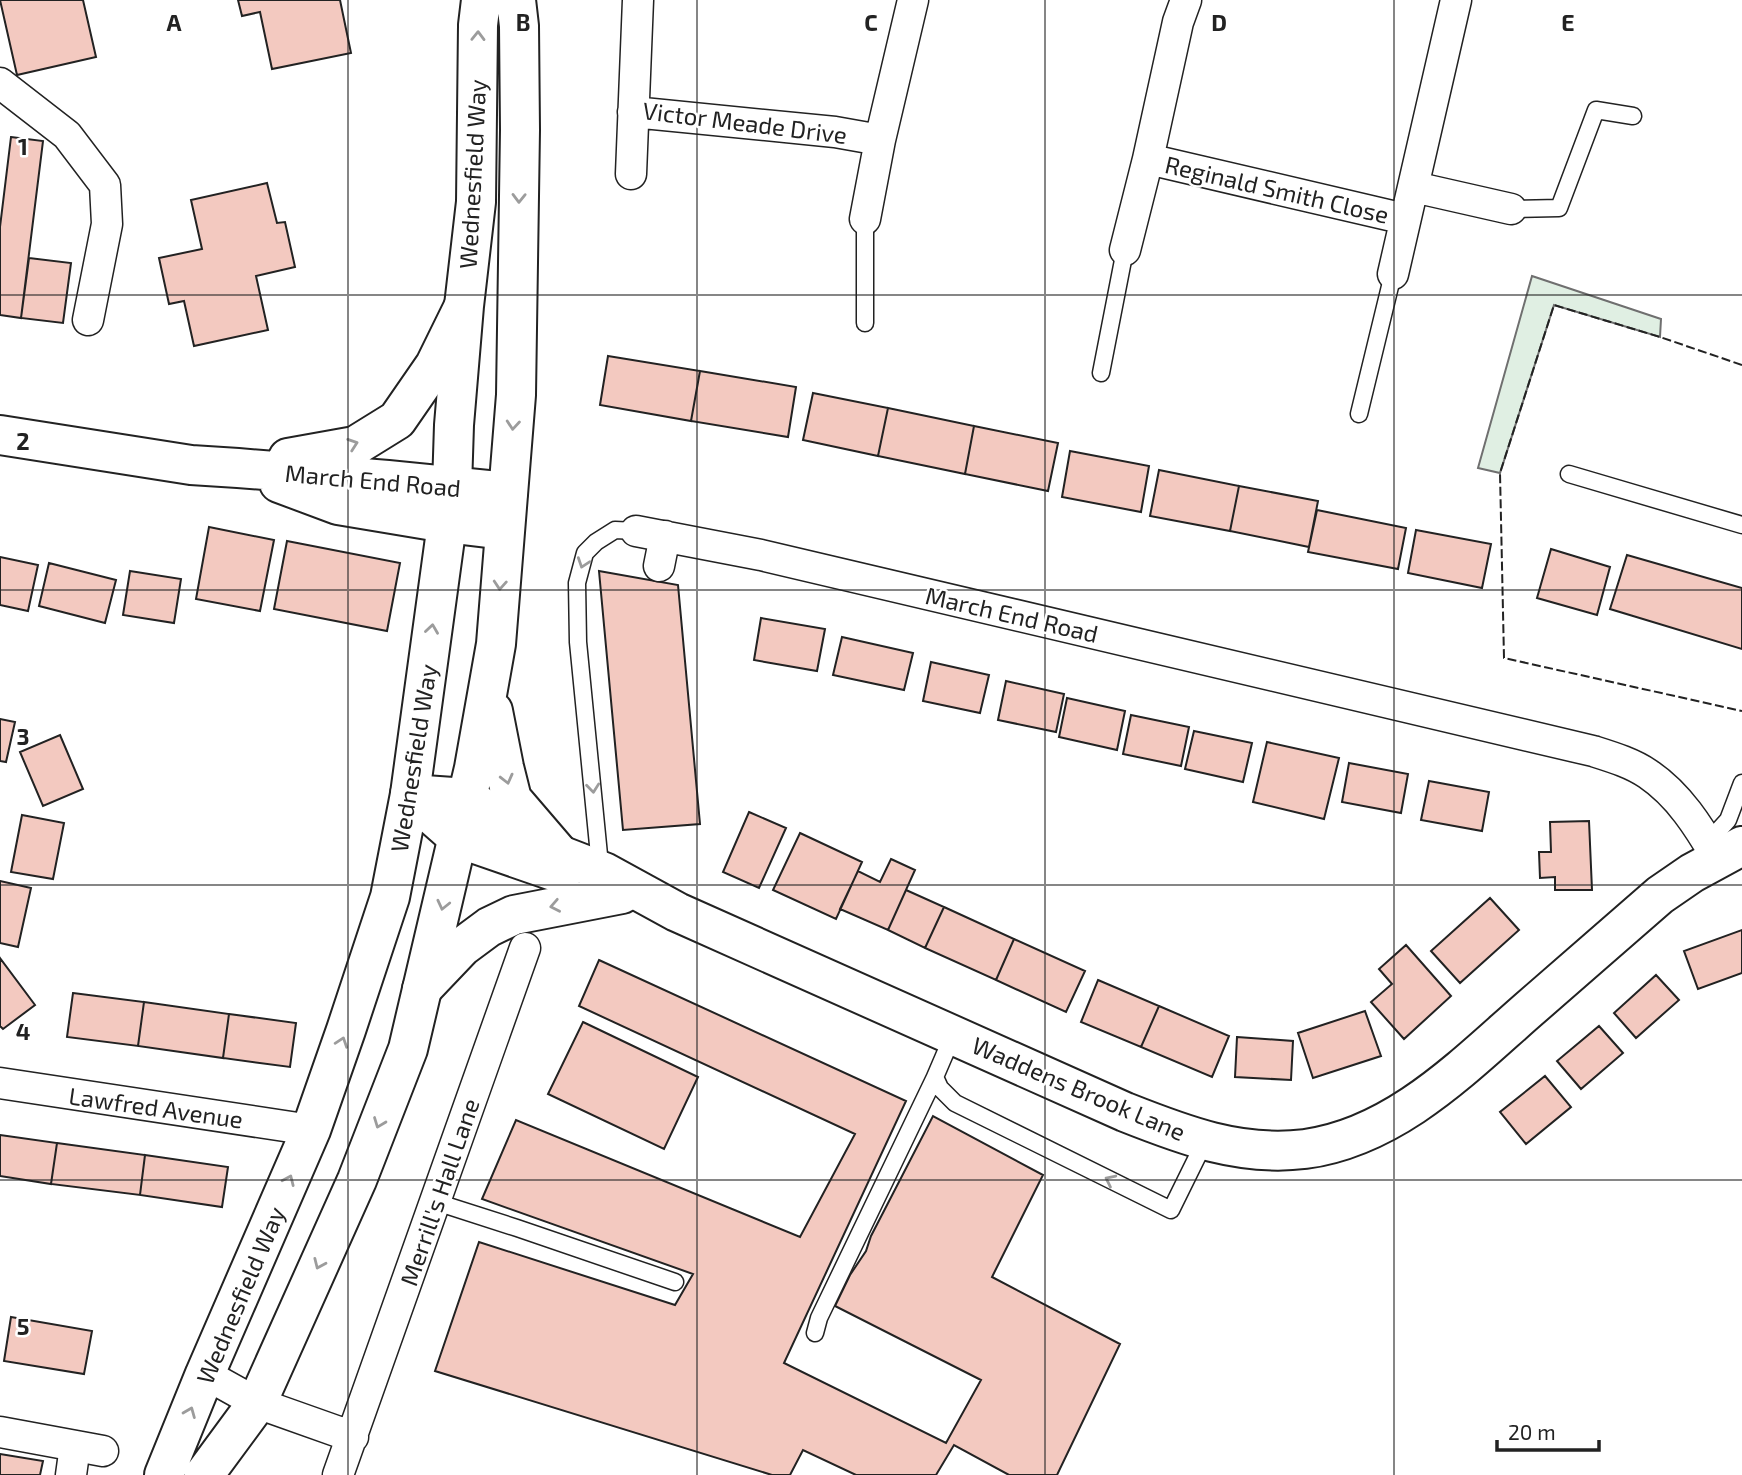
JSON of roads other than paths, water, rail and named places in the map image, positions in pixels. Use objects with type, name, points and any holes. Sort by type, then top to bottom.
[{"type":"main road","name":"Wednesfield Way","points":[[164,1475],[311,1130],[390,897],[410,794],[449,505],[464,306],[476,202],[481,0]]},
{"type":"main road","points":[[204,1475],[257,1403],[357,1180],[408,1049],[467,798],[496,644],[516,382],[520,130],[519,26],[516,0]]},
{"type":"main road","name":"March End Road","points":[[0,435],[191,465],[238,468],[355,446],[397,420],[435,365],[464,306]]},
{"type":"main road","name":"March End Road","points":[[238,468],[338,505],[449,505],[506,511]]},
{"type":"main road","points":[[489,688],[512,799],[560,855]]},
{"type":"main road","points":[[410,794],[467,798],[560,855],[613,883]]},
{"type":"main road","points":[[410,794],[458,838],[613,883]]},
{"type":"main road","name":"Waddens Brook Lane","points":[[613,883],[1125,1112],[1180,1134],[1236,1147],[1305,1149],[1343,1140],[1383,1124],[1408,1108],[1455,1074],[1660,895],[1722,848]]},
{"type":"main road","points":[[422,989],[462,947],[489,927],[613,883]]},
{"type":"street","name":"Victor Meade Drive","points":[[638,0],[633,111],[835,132],[880,140]]},
{"type":"street","name":"Victor Meade Drive","points":[[865,219],[880,140],[913,0]]},
{"type":"street","name":"Reginald Smith Close","points":[[1125,250],[1178,22],[1186,0]]},
{"type":"street","name":"Reginald Smith Close","points":[[1393,274],[1456,0]]},
{"type":"street","points":[[0,83],[67,135],[105,185],[107,224],[88,320]]},
{"type":"street","points":[[631,174],[633,111]]},
{"type":"street","name":"Reginald Smith Close","points":[[1148,159],[1405,219]]},
{"type":"street","name":"Reginald Smith Close","points":[[1413,187],[1511,209]]},
{"type":"street","name":"March End Road","points":[[636,531],[761,555],[1593,751],[1647,774],[1671,794],[1722,848]]},
{"type":"street","points":[[659,566],[665,536]]},
{"type":"street","name":"Merrill's Hall Lane","points":[[338,1475],[525,948]]},
{"type":"street","name":"Lawfred Avenue","points":[[0,1083],[311,1130]]},
{"type":"street","points":[[205,1374],[257,1403],[353,1437]]},
{"type":"street","points":[[0,1433],[89,1448],[71,1475]]},
{"type":"lane","points":[[1511,209],[1559,208],[1596,110],[1633,116]]},
{"type":"lane","points":[[865,219],[865,323]]},
{"type":"lane","points":[[1101,373],[1125,250]]},
{"type":"lane","points":[[1359,414],[1393,274]]},
{"type":"lane","points":[[1569,474],[1742,525]]},
{"type":"lane","name":"March End Road","points":[[613,883],[599,855],[578,642],[577,583],[585,553],[596,542],[615,530],[636,531]]},
{"type":"lane","points":[[1722,848],[1728,820],[1742,783]]},
{"type":"lane","points":[[815,1332],[819,1318],[953,1034]]},
{"type":"lane","points":[[935,1077],[940,1088],[955,1103],[1171,1210],[1205,1141]]},
{"type":"lane","points":[[436,1202],[675,1282]]}]
